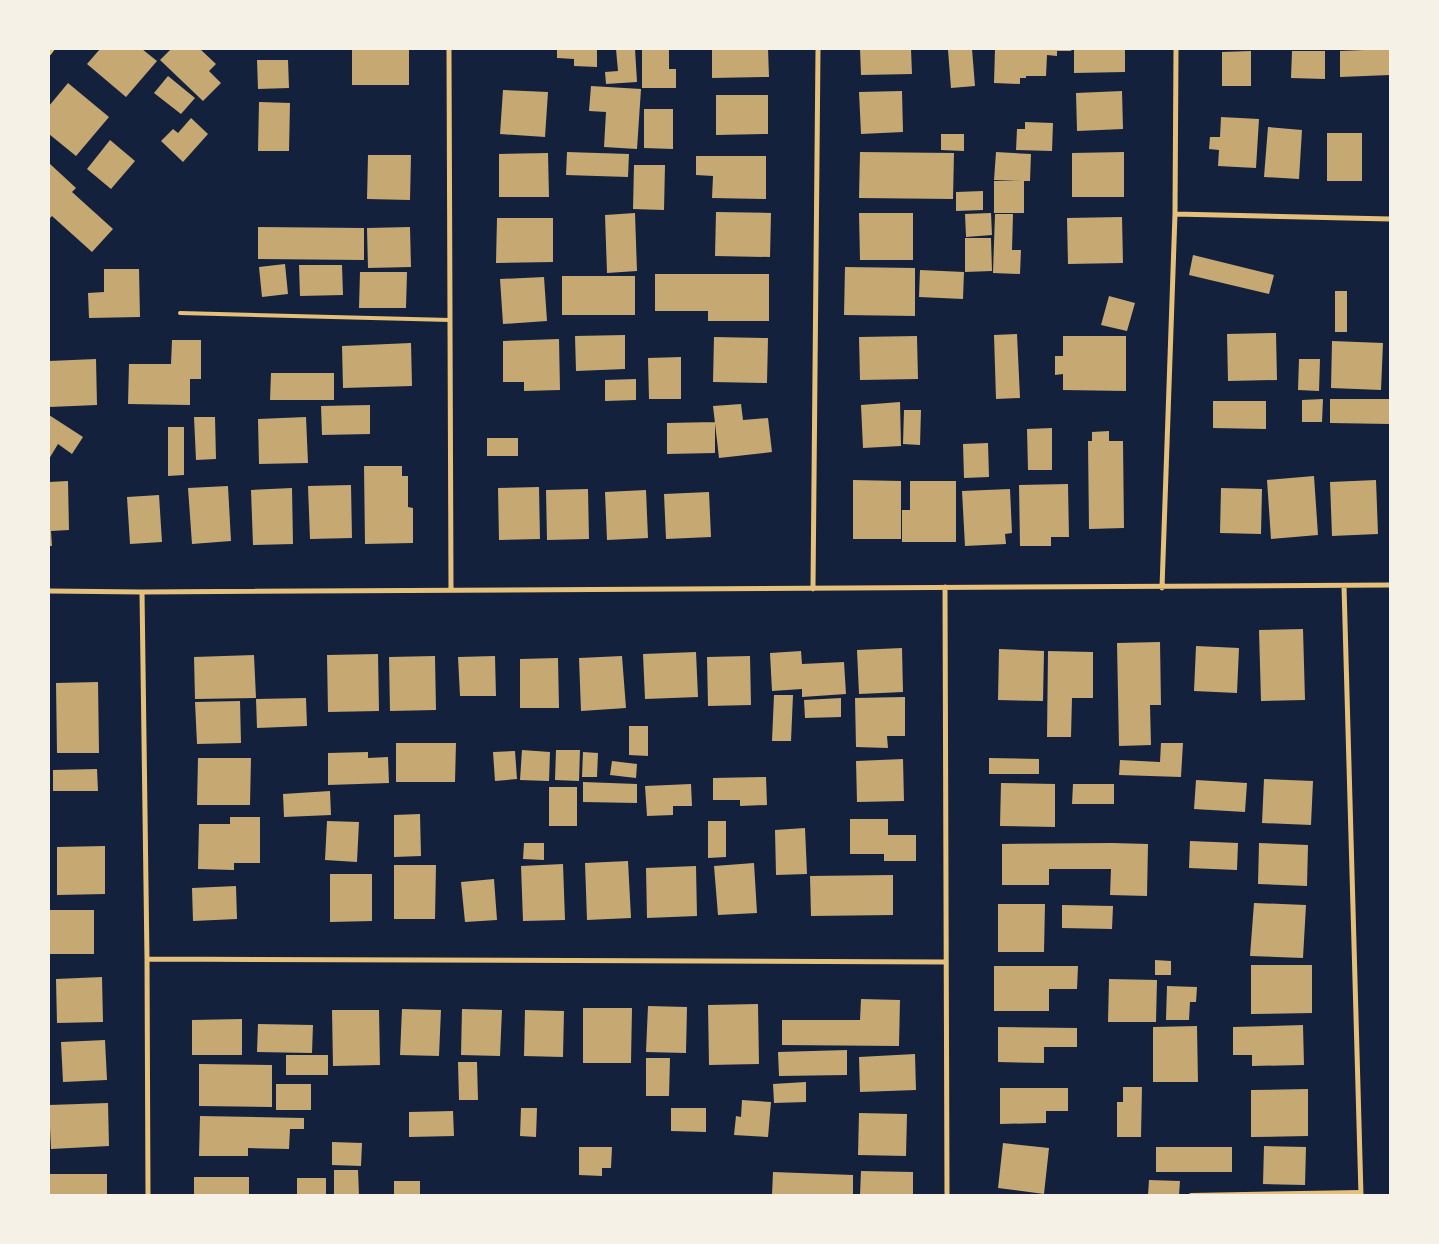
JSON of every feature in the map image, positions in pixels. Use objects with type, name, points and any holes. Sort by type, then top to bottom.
[{"type":"street","points":[[49,52],[52,49]]},
{"type":"street","points":[[449,49],[450,589]]},
{"type":"street","points":[[813,589],[818,49]]},
{"type":"street","points":[[1162,588],[1175,214],[1176,49]]},
{"type":"street","points":[[1175,214],[1390,219]]},
{"type":"street","points":[[1344,586],[1361,1194]]},
{"type":"street","points":[[49,591],[1390,586]]},
{"type":"street","points":[[945,587],[947,1195]]},
{"type":"street","points":[[142,592],[148,1195]]},
{"type":"street","points":[[147,959],[946,962]]},
{"type":"lane","points":[[180,313],[450,320]]},
{"type":"lane","points":[[1191,1195],[1361,1194]]},
{"type":"building","points":[[100,49],[142,49],[157,61],[126,97],[87,64]]},
{"type":"building","points":[[171,49],[200,49],[216,64],[209,71],[221,83],[203,101],[160,60]]},
{"type":"building","points":[[352,49],[409,49],[409,85],[352,85]]},
{"type":"building","points":[[557,49],[597,49],[597,67],[574,66],[574,59],[557,58]]},
{"type":"building","points":[[616,49],[635,49],[637,82],[606,84],[605,72],[618,71]]},
{"type":"building","points":[[712,49],[768,49],[769,77],[712,78]]},
{"type":"building","points":[[860,49],[911,49],[912,74],[861,75]]},
{"type":"building","points":[[972,49],[975,86],[951,88],[948,50]]},
{"type":"building","points":[[995,49],[1072,49],[1071,51],[1057,51],[1057,56],[1047,55],[1046,76],[1026,76],[1026,78],[1020,78],[1020,84],[994,83]]},
{"type":"building","points":[[1074,49],[1125,49],[1125,72],[1074,73]]},
{"type":"building","points":[[1389,49],[1390,75],[1340,77],[1340,51]]},
{"type":"building","points":[[642,50],[669,50],[669,69],[676,69],[676,88],[642,88]]},
{"type":"building","points":[[1251,51],[1251,86],[1222,86],[1222,52]]},
{"type":"building","points":[[1292,51],[1325,51],[1325,79],[1291,78]]},
{"type":"building","points":[[257,60],[288,60],[289,88],[258,89]]},
{"type":"building","points":[[168,76],[195,98],[181,114],[154,93]]},
{"type":"building","points":[[68,83],[109,117],[76,156],[49,134],[49,106]]},
{"type":"building","points":[[591,86],[641,89],[637,149],[604,147],[606,112],[589,111]]},
{"type":"building","points":[[503,90],[548,92],[545,137],[500,134]]},
{"type":"building","points":[[902,91],[903,132],[861,134],[859,92]]},
{"type":"building","points":[[1122,91],[1123,129],[1077,131],[1076,93]]},
{"type":"building","points":[[716,95],[768,95],[768,134],[716,135]]},
{"type":"building","points":[[259,102],[290,103],[289,151],[258,151]]},
{"type":"building","points":[[644,109],[673,109],[673,149],[644,148]]},
{"type":"building","points":[[1221,117],[1259,119],[1256,168],[1218,166],[1219,150],[1209,149],[1210,137],[1220,137]]},
{"type":"building","points":[[191,118],[208,134],[183,162],[161,141],[173,129],[178,133]]},
{"type":"building","points":[[1025,122],[1053,123],[1052,151],[1016,150],[1017,129],[1025,129]]},
{"type":"building","points":[[1268,127],[1302,130],[1299,179],[1264,177]]},
{"type":"building","points":[[1327,133],[1362,133],[1362,181],[1327,181]]},
{"type":"building","points":[[941,134],[964,134],[964,151],[941,150]]},
{"type":"building","points":[[110,140],[135,161],[111,189],[87,169]]},
{"type":"building","points":[[567,152],[629,154],[628,177],[566,175]]},
{"type":"building","points":[[860,152],[954,153],[953,199],[859,198]]},
{"type":"building","points":[[996,152],[1031,154],[1030,181],[1024,181],[1024,213],[994,213],[994,181],[1021,181],[994,180]]},
{"type":"building","points":[[1124,152],[1124,197],[1072,197],[1072,153]]},
{"type":"building","points":[[548,153],[549,197],[499,197],[499,154]]},
{"type":"building","points":[[368,155],[411,155],[410,200],[367,199]]},
{"type":"building","points":[[696,156],[766,156],[766,199],[712,198],[713,176],[696,175]]},
{"type":"building","points":[[49,163],[76,188],[72,192],[113,229],[92,252],[52,216],[49,219]]},
{"type":"building","points":[[634,165],[665,165],[664,210],[633,209]]},
{"type":"building","points":[[983,191],[983,210],[956,211],[956,192]]},
{"type":"building","points":[[716,212],[771,213],[770,257],[715,256]]},
{"type":"building","points":[[635,213],[637,271],[607,273],[605,215]]},
{"type":"building","points":[[859,213],[913,213],[913,260],[860,260]]},
{"type":"building","points":[[991,213],[992,235],[966,237],[965,214]]},
{"type":"building","points":[[995,214],[1013,214],[1012,250],[1021,250],[1020,274],[993,273]]},
{"type":"building","points":[[1122,217],[1123,263],[1068,264],[1067,218]]},
{"type":"building","points":[[497,218],[553,218],[553,262],[496,263]]},
{"type":"building","points":[[258,227],[364,228],[364,260],[258,259]]},
{"type":"building","points":[[410,227],[411,267],[368,268],[367,228]]},
{"type":"building","points":[[965,238],[991,238],[992,271],[965,272]]},
{"type":"building","points":[[1193,255],[1274,275],[1269,294],[1189,275]]},
{"type":"building","points":[[285,264],[288,294],[262,297],[259,267]]},
{"type":"building","points":[[299,265],[342,265],[343,295],[300,296]]},
{"type":"building","points":[[845,267],[915,268],[915,316],[844,315]]},
{"type":"building","points":[[104,269],[139,269],[140,317],[89,318],[88,293],[104,292]]},
{"type":"building","points":[[920,270],[964,272],[963,299],[919,297]]},
{"type":"building","points":[[360,272],[407,272],[406,308],[359,308]]},
{"type":"building","points":[[655,274],[769,274],[769,321],[708,321],[708,311],[655,311]]},
{"type":"building","points":[[562,276],[635,276],[635,315],[562,315]]},
{"type":"building","points":[[544,277],[547,321],[503,324],[500,279]]},
{"type":"building","points":[[1335,291],[1347,291],[1347,332],[1335,332]]},
{"type":"building","points":[[1109,296],[1135,303],[1127,331],[1101,325]]},
{"type":"building","points":[[1276,333],[1277,380],[1228,381],[1227,334]]},
{"type":"building","points":[[1017,334],[1020,398],[996,399],[994,335]]},
{"type":"building","points":[[625,335],[625,369],[576,371],[575,336]]},
{"type":"building","points":[[917,336],[918,379],[860,380],[859,337]]},
{"type":"building","points":[[1063,336],[1126,336],[1126,391],[1063,390],[1063,374],[1055,375],[1055,356],[1063,356]]},
{"type":"building","points":[[714,337],[768,338],[767,383],[713,382]]},
{"type":"building","points":[[559,339],[560,390],[524,391],[524,382],[503,382],[503,341]]},
{"type":"building","points":[[172,340],[201,340],[201,379],[190,379],[190,405],[128,404],[129,364],[171,364]]},
{"type":"building","points":[[1332,341],[1383,343],[1381,390],[1331,388]]},
{"type":"building","points":[[411,343],[412,386],[343,388],[342,346]]},
{"type":"building","points":[[681,357],[681,399],[649,399],[648,358]]},
{"type":"building","points":[[96,359],[97,405],[49,407],[49,361]]},
{"type":"building","points":[[1299,359],[1320,359],[1319,391],[1298,390]]},
{"type":"building","points":[[271,373],[334,373],[334,400],[270,400]]},
{"type":"building","points":[[636,379],[636,400],[605,401],[605,380]]},
{"type":"building","points":[[1323,399],[1322,422],[1302,422],[1302,400]]},
{"type":"building","points":[[1330,399],[1390,399],[1390,424],[1330,423]]},
{"type":"building","points":[[1213,401],[1266,401],[1266,429],[1213,428]]},
{"type":"building","points":[[900,402],[901,446],[863,448],[861,405]]},
{"type":"building","points":[[741,404],[743,420],[768,418],[772,452],[719,458],[713,406]]},
{"type":"building","points":[[370,405],[370,434],[322,435],[321,406]]},
{"type":"building","points":[[904,410],[921,410],[920,445],[903,444]]},
{"type":"building","points":[[49,415],[83,437],[72,454],[58,444],[49,459]]},
{"type":"building","points":[[194,417],[215,417],[216,459],[196,460]]},
{"type":"building","points":[[306,417],[308,463],[259,464],[258,419]]},
{"type":"building","points":[[715,422],[715,453],[667,454],[667,423]]},
{"type":"building","points":[[168,427],[184,427],[184,475],[168,476]]},
{"type":"building","points":[[1052,428],[1052,470],[1028,470],[1027,429]]},
{"type":"building","points":[[1109,431],[1109,441],[1123,441],[1124,528],[1089,529],[1088,441],[1092,441],[1092,432]]},
{"type":"building","points":[[487,438],[518,438],[518,456],[487,456]]},
{"type":"building","points":[[988,443],[989,477],[964,478],[963,444]]},
{"type":"building","points":[[364,466],[402,466],[402,476],[408,476],[408,507],[413,508],[413,543],[365,544]]},
{"type":"building","points":[[1314,476],[1318,535],[1271,539],[1267,480]]},
{"type":"building","points":[[853,480],[901,481],[901,539],[853,539]]},
{"type":"building","points":[[1376,480],[1378,534],[1332,536],[1330,482]]},
{"type":"building","points":[[68,481],[69,530],[51,531],[52,546],[49,546],[49,482]]},
{"type":"building","points":[[910,481],[956,481],[956,542],[902,542],[902,510],[910,510]]},
{"type":"building","points":[[1068,484],[1069,537],[1051,537],[1051,546],[1020,546],[1019,485]]},
{"type":"building","points":[[351,485],[352,538],[310,539],[308,486]]},
{"type":"building","points":[[228,486],[231,541],[192,544],[188,488]]},
{"type":"building","points":[[539,487],[540,539],[499,540],[498,488]]},
{"type":"building","points":[[292,488],[293,544],[253,545],[251,490]]},
{"type":"building","points":[[1221,488],[1262,489],[1261,534],[1220,533]]},
{"type":"building","points":[[588,489],[589,539],[547,540],[546,490]]},
{"type":"building","points":[[1010,489],[1012,533],[1005,534],[1006,544],[965,546],[962,491]]},
{"type":"building","points":[[646,490],[648,538],[607,540],[605,492]]},
{"type":"building","points":[[709,492],[711,537],[666,539],[664,494]]},
{"type":"building","points":[[159,495],[162,542],[130,544],[127,497]]},
{"type":"building","points":[[1303,629],[1305,700],[1261,701],[1259,630]]},
{"type":"building","points":[[1160,642],[1161,705],[1150,705],[1151,745],[1119,746],[1117,643]]},
{"type":"building","points":[[1196,646],[1239,648],[1237,693],[1194,691]]},
{"type":"building","points":[[902,648],[903,692],[859,694],[857,650]]},
{"type":"building","points":[[999,649],[1044,651],[1043,701],[998,700]]},
{"type":"building","points":[[801,651],[802,664],[844,662],[846,694],[802,697],[802,689],[772,691],[770,653]]},
{"type":"building","points":[[1048,651],[1093,652],[1093,698],[1072,698],[1071,737],[1047,737]]},
{"type":"building","points":[[696,652],[698,697],[645,699],[643,654]]},
{"type":"building","points":[[378,654],[379,711],[328,712],[327,655]]},
{"type":"building","points":[[254,655],[256,698],[195,699],[194,657]]},
{"type":"building","points":[[435,656],[436,710],[390,711],[389,657]]},
{"type":"building","points":[[495,656],[496,696],[460,696],[458,657]]},
{"type":"building","points":[[622,656],[626,708],[581,711],[579,658]]},
{"type":"building","points":[[750,656],[751,705],[708,706],[707,657]]},
{"type":"building","points":[[558,658],[559,708],[520,708],[520,659]]},
{"type":"building","points":[[98,682],[99,753],[57,753],[56,683]]},
{"type":"building","points":[[774,695],[793,695],[791,741],[772,741]]},
{"type":"building","points":[[905,697],[905,736],[887,736],[888,748],[856,747],[855,698]]},
{"type":"building","points":[[306,698],[307,726],[257,728],[256,699]]},
{"type":"building","points":[[841,698],[841,717],[805,718],[804,700]]},
{"type":"building","points":[[240,701],[241,743],[197,744],[195,702]]},
{"type":"building","points":[[629,726],[648,726],[648,756],[629,755]]},
{"type":"building","points":[[396,743],[456,743],[455,782],[396,782]]},
{"type":"building","points":[[1161,743],[1183,743],[1181,777],[1119,775],[1120,760],[1160,762]]},
{"type":"building","points":[[522,750],[550,752],[549,781],[520,780]]},
{"type":"building","points":[[556,750],[580,750],[579,781],[555,780]]},
{"type":"building","points":[[515,751],[517,779],[495,781],[493,752]]},
{"type":"building","points":[[368,752],[368,758],[388,757],[389,783],[328,785],[328,753]]},
{"type":"building","points":[[583,752],[598,753],[597,777],[582,777]]},
{"type":"building","points":[[198,758],[251,758],[250,805],[197,805]]},
{"type":"building","points":[[989,758],[1039,759],[1039,774],[989,774]]},
{"type":"building","points":[[903,759],[904,801],[857,802],[856,761]]},
{"type":"building","points":[[612,761],[637,764],[636,778],[610,775]]},
{"type":"building","points":[[97,769],[98,791],[53,791],[53,770]]},
{"type":"building","points":[[766,777],[767,805],[740,806],[740,800],[713,800],[713,778]]},
{"type":"building","points":[[1264,779],[1313,781],[1311,825],[1262,823]]},
{"type":"building","points":[[1196,780],[1247,783],[1245,812],[1194,809]]},
{"type":"building","points":[[583,782],[637,784],[637,803],[583,802]]},
{"type":"building","points":[[1001,783],[1055,784],[1055,827],[1000,826]]},
{"type":"building","points":[[691,784],[692,806],[673,806],[673,815],[647,816],[645,786]]},
{"type":"building","points":[[1073,784],[1114,784],[1114,804],[1072,804]]},
{"type":"building","points":[[549,787],[577,787],[577,826],[549,826]]},
{"type":"building","points":[[330,791],[331,815],[284,817],[283,794]]},
{"type":"building","points":[[420,814],[421,856],[394,857],[394,815]]},
{"type":"building","points":[[230,817],[260,817],[260,863],[234,863],[234,870],[198,869],[199,824],[230,824]]},
{"type":"building","points":[[850,819],[888,819],[888,835],[916,835],[916,861],[884,861],[884,854],[850,854]]},
{"type":"building","points":[[327,821],[359,822],[357,862],[325,860]]},
{"type":"building","points":[[708,821],[726,821],[726,857],[708,858]]},
{"type":"building","points":[[805,828],[807,874],[776,875],[775,830]]},
{"type":"building","points":[[1190,841],[1238,843],[1237,870],[1189,868]]},
{"type":"building","points":[[524,843],[544,843],[544,860],[523,859]]},
{"type":"building","points":[[1259,843],[1308,845],[1307,886],[1258,884]]},
{"type":"building","points":[[1002,844],[1148,844],[1147,896],[1110,895],[1111,869],[1049,869],[1049,885],[1002,885]]},
{"type":"building","points":[[105,846],[105,894],[57,895],[57,847]]},
{"type":"building","points":[[628,861],[631,918],[587,920],[585,863]]},
{"type":"building","points":[[754,863],[757,913],[718,915],[714,866]]},
{"type":"building","points":[[563,864],[565,920],[523,921],[521,866]]},
{"type":"building","points":[[394,865],[436,865],[435,919],[394,919]]},
{"type":"building","points":[[696,866],[697,916],[647,918],[646,868]]},
{"type":"building","points":[[330,874],[372,874],[372,921],[330,922]]},
{"type":"building","points":[[893,875],[893,915],[811,916],[810,876]]},
{"type":"building","points":[[494,879],[497,920],[465,922],[461,882]]},
{"type":"building","points":[[236,886],[237,919],[193,921],[192,888]]},
{"type":"building","points":[[1254,903],[1306,905],[1303,958],[1250,956]]},
{"type":"building","points":[[998,904],[1045,904],[1044,952],[998,952]]},
{"type":"building","points":[[1062,905],[1113,906],[1112,929],[1062,928]]},
{"type":"building","points":[[49,910],[94,910],[94,954],[49,954]]},
{"type":"building","points":[[1155,960],[1171,961],[1171,975],[1155,975]]},
{"type":"building","points":[[1251,965],[1312,965],[1312,1013],[1251,1014]]},
{"type":"building","points":[[994,966],[1078,966],[1077,989],[1049,989],[1049,1011],[994,1011]]},
{"type":"building","points":[[102,977],[103,1022],[57,1023],[56,979]]},
{"type":"building","points":[[1109,979],[1157,980],[1156,1022],[1108,1022]]},
{"type":"building","points":[[1167,986],[1197,987],[1196,1002],[1190,1002],[1189,1020],[1166,1020]]},
{"type":"building","points":[[861,999],[900,1000],[899,1046],[782,1045],[782,1020],[860,1020]]},
{"type":"building","points":[[758,1004],[759,1064],[709,1065],[708,1005]]},
{"type":"building","points":[[648,1006],[687,1007],[686,1053],[646,1052]]},
{"type":"building","points":[[583,1008],[632,1008],[631,1063],[583,1063]]},
{"type":"building","points":[[402,1009],[441,1010],[439,1056],[400,1055]]},
{"type":"building","points":[[462,1009],[502,1010],[500,1056],[461,1055]]},
{"type":"building","points":[[332,1010],[379,1010],[380,1065],[333,1066]]},
{"type":"building","points":[[525,1010],[564,1011],[563,1057],[524,1056]]},
{"type":"building","points":[[242,1019],[242,1055],[192,1055],[192,1020]]},
{"type":"building","points":[[258,1024],[313,1025],[312,1053],[257,1052]]},
{"type":"building","points":[[1303,1025],[1304,1065],[1252,1066],[1252,1055],[1233,1055],[1233,1027]]},
{"type":"building","points":[[1197,1026],[1198,1082],[1153,1082],[1153,1027]]},
{"type":"building","points":[[998,1027],[1077,1028],[1077,1047],[1044,1047],[1044,1063],[998,1062]]},
{"type":"building","points":[[105,1040],[107,1080],[63,1082],[61,1042]]},
{"type":"building","points":[[847,1050],[847,1075],[779,1076],[778,1052]]},
{"type":"building","points":[[915,1054],[916,1090],[860,1092],[859,1057]]},
{"type":"building","points":[[286,1055],[328,1055],[328,1075],[286,1075]]},
{"type":"building","points":[[646,1058],[670,1058],[669,1096],[646,1096]]},
{"type":"building","points":[[458,1062],[477,1062],[478,1100],[459,1100]]},
{"type":"building","points":[[199,1064],[272,1065],[272,1107],[199,1106]]},
{"type":"building","points":[[806,1082],[806,1102],[774,1103],[773,1084]]},
{"type":"building","points":[[276,1084],[311,1084],[311,1110],[276,1110]]},
{"type":"building","points":[[1123,1087],[1142,1087],[1141,1137],[1117,1137],[1117,1102],[1123,1102]]},
{"type":"building","points":[[1000,1088],[1068,1088],[1068,1111],[1046,1111],[1046,1123],[1000,1124]]},
{"type":"building","points":[[1308,1089],[1308,1136],[1251,1137],[1251,1090]]},
{"type":"building","points":[[742,1100],[771,1102],[768,1137],[734,1135],[736,1116],[741,1117]]},
{"type":"building","points":[[108,1103],[109,1146],[51,1149],[49,1105]]},
{"type":"building","points":[[521,1108],[537,1108],[536,1137],[520,1136]]},
{"type":"building","points":[[671,1108],[706,1108],[706,1132],[671,1131]]},
{"type":"building","points":[[453,1111],[454,1136],[409,1137],[409,1112]]},
{"type":"building","points":[[859,1113],[907,1114],[906,1156],[858,1155]]},
{"type":"building","points":[[200,1116],[304,1118],[304,1129],[290,1129],[289,1149],[248,1148],[248,1156],[199,1156]]},
{"type":"building","points":[[332,1142],[362,1143],[361,1166],[332,1165]]},
{"type":"building","points":[[1003,1143],[1049,1148],[1044,1194],[998,1188]]},
{"type":"building","points":[[1264,1146],[1306,1147],[1305,1185],[1263,1184]]},
{"type":"building","points":[[579,1147],[612,1147],[611,1168],[602,1168],[602,1176],[579,1175]]},
{"type":"building","points":[[1156,1147],[1232,1147],[1232,1172],[1156,1172]]},
{"type":"building","points":[[334,1170],[358,1170],[359,1195],[334,1195]]},
{"type":"building","points":[[861,1171],[913,1172],[913,1195],[860,1195]]},
{"type":"building","points":[[773,1172],[853,1175],[853,1195],[772,1195]]},
{"type":"building","points":[[49,1174],[107,1174],[107,1195],[49,1195]]},
{"type":"building","points":[[194,1177],[249,1177],[249,1195],[194,1195]]},
{"type":"building","points":[[297,1178],[326,1178],[326,1195],[297,1195]]},
{"type":"building","points":[[1149,1180],[1180,1181],[1179,1195],[1148,1195]]},
{"type":"building","points":[[394,1181],[420,1181],[420,1195],[394,1195]]}]
